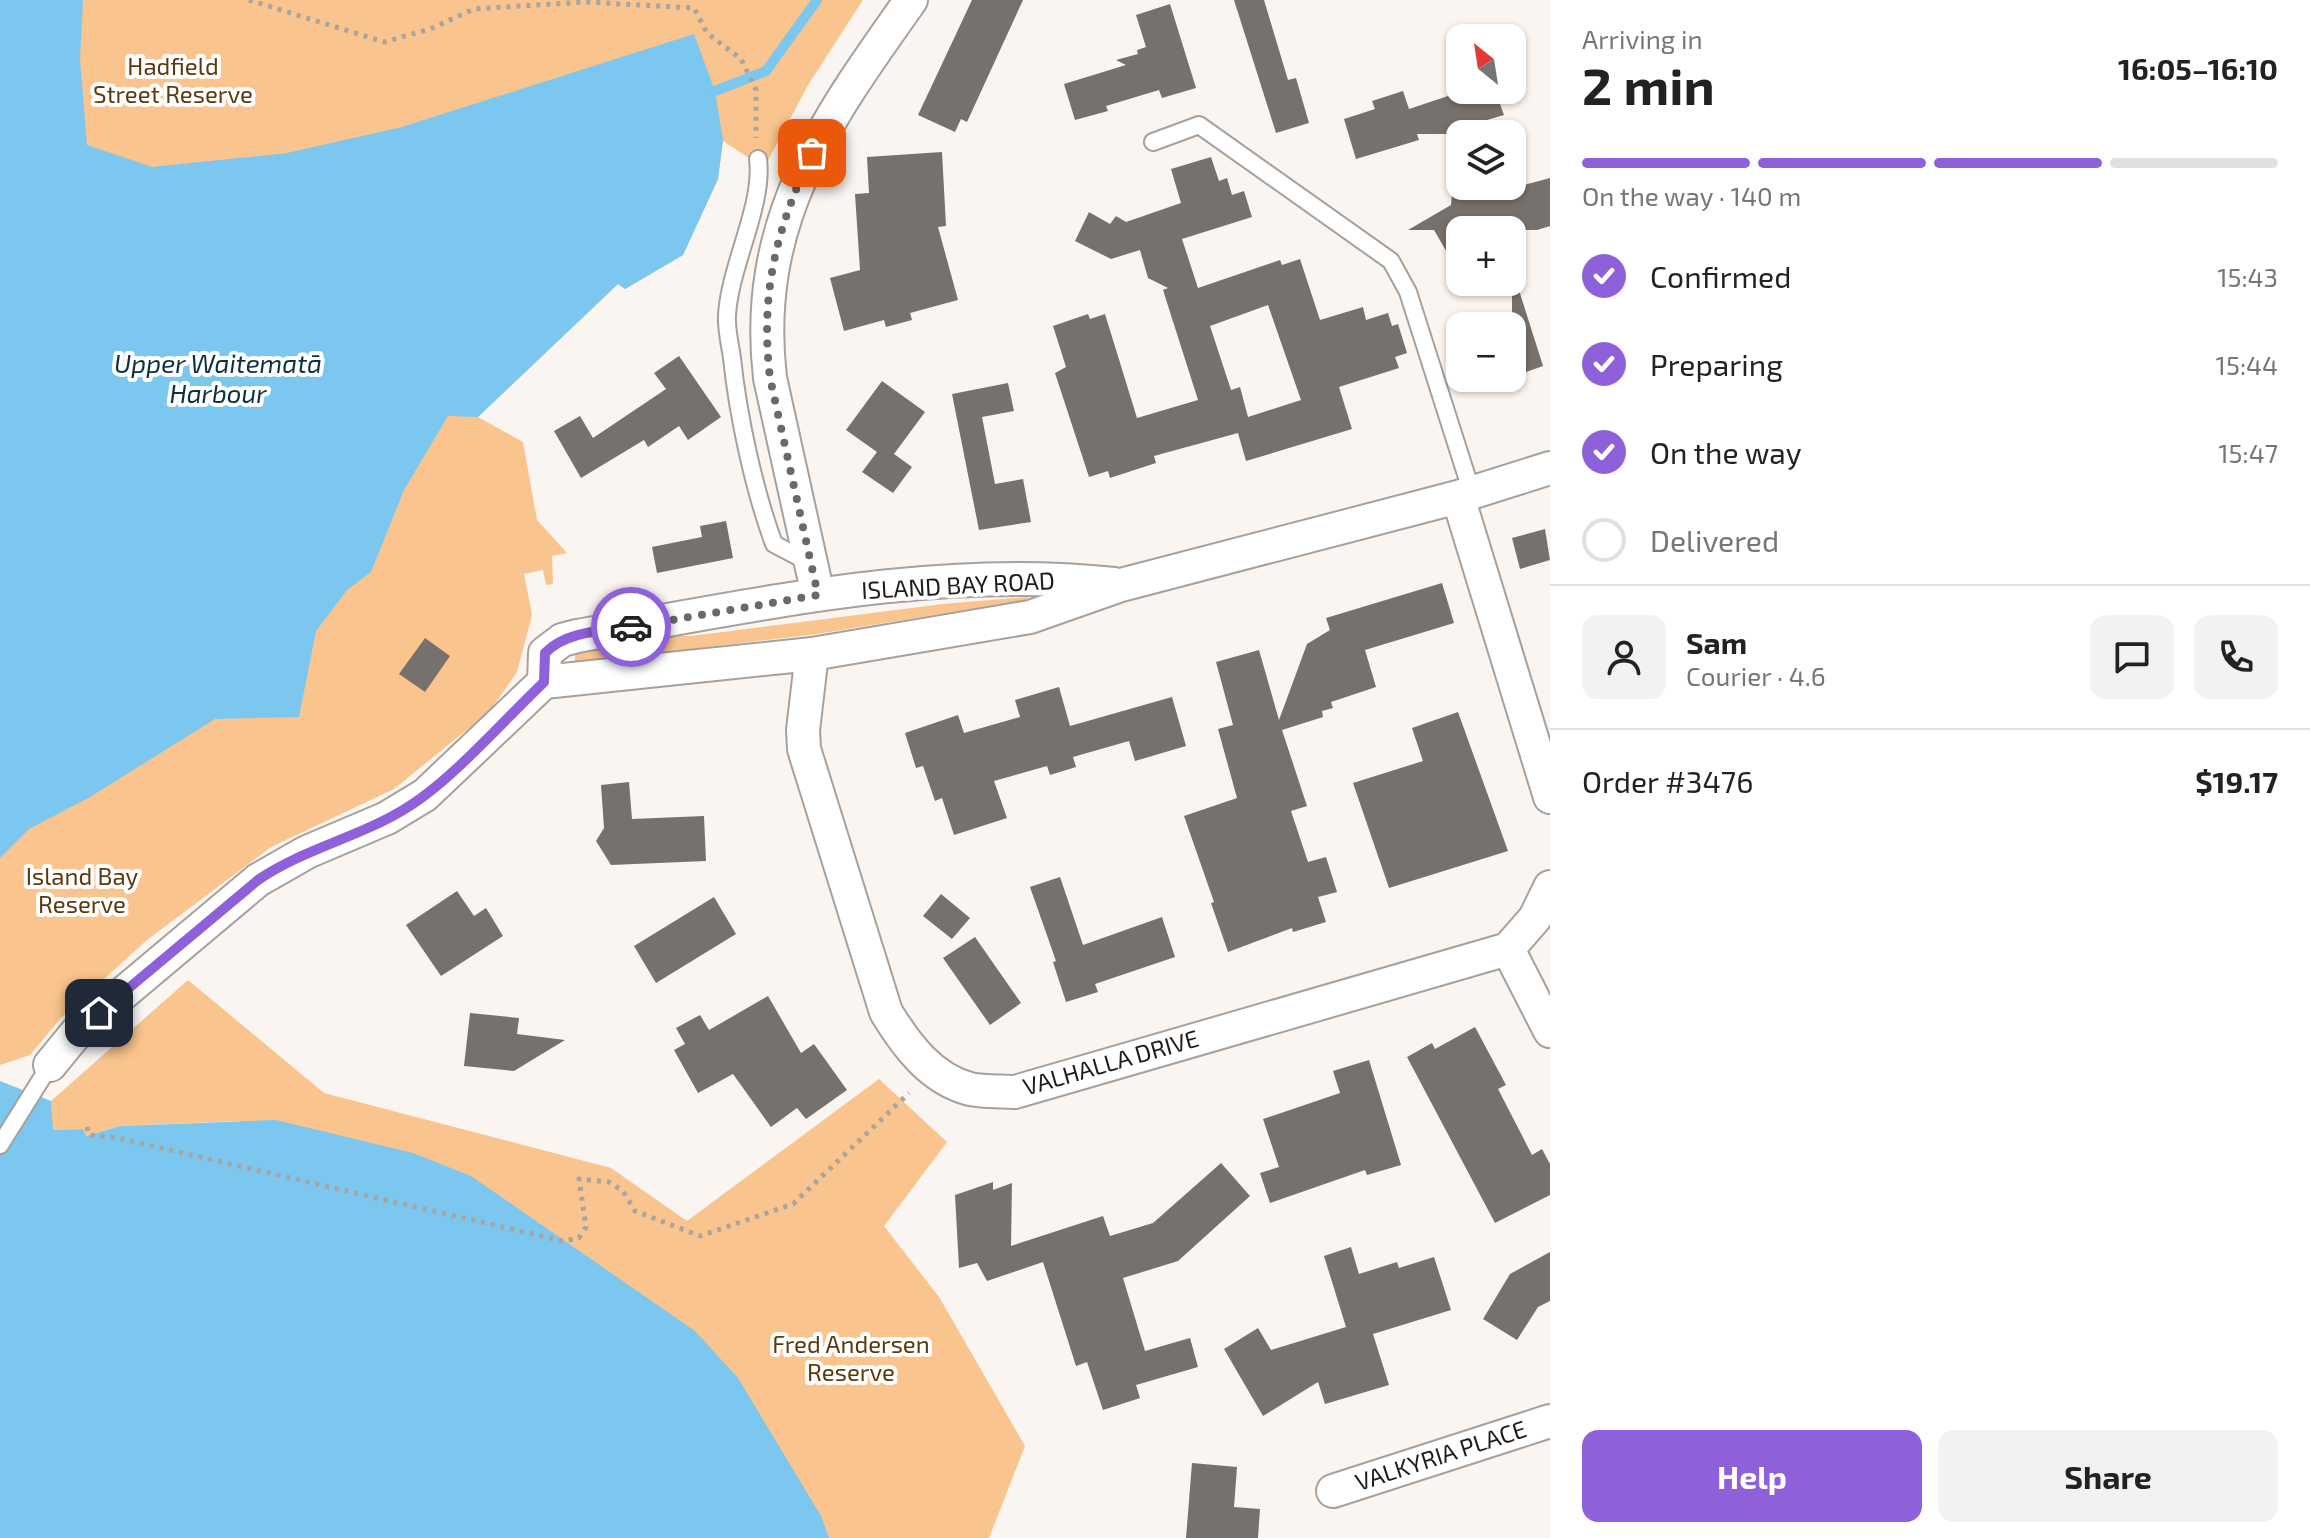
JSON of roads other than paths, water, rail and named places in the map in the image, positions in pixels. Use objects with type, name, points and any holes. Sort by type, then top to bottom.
[{"type":"street","points":[[818,595],[770,378],[766,341],[767,288],[783,221],[812,153],[855,78],[911,0]]},
{"type":"street","name":"ISLAND BAY ROAD","points":[[1121,585],[1031,578],[951,581],[818,595],[562,640],[545,653],[544,682],[812,654],[1030,617],[1121,585],[1465,495],[1550,468]]},
{"type":"street","points":[[1465,495],[1550,797]]},
{"type":"street","name":"VALHALLA DRIVE","points":[[812,654],[803,730],[804,749],[886,1012],[904,1042],[927,1066],[969,1089],[1015,1092],[1508,949]]},
{"type":"street","points":[[50,1065],[77,1032],[258,880],[280,865],[387,818],[425,795],[544,682]]},
{"type":"street","points":[[1550,887],[1535,918],[1508,949],[1550,1031]]},
{"type":"street","name":"VALKYRIA PLACE","points":[[1333,1491],[1550,1421]]},
{"type":"lane","points":[[1153,142],[1199,125],[1391,261],[1408,292],[1465,495]]},
{"type":"lane","points":[[758,159],[758,193],[736,259],[727,317],[735,387],[765,520],[774,544],[810,563]]},
{"type":"lane","points":[[0,1145],[50,1065]]},
{"type":"water","name":"Upper Waitematā Harbour","points":[[0,0],[83,0],[80,59],[87,145],[152,167],[287,153],[402,127],[694,34],[715,91],[723,140],[718,179],[683,255],[625,289],[618,284],[478,417],[448,416],[404,490],[371,572],[347,590],[316,631],[299,717],[215,719],[90,797],[29,829],[0,858]]},
{"type":"water","points":[[0,1081],[51,1101],[53,1130],[83,1129],[86,1136],[120,1126],[276,1120],[413,1153],[471,1176],[695,1331],[738,1378],[821,1516],[829,1538],[0,1538]]},
{"type":"waterway","points":[[715,91],[766,71],[817,0]]},
{"type":"park label","name":"Hadfield Street Reserve","points":[[173,81]]},
{"type":"park label","name":"Island Bay Reserve","points":[[82,891]]},
{"type":"park label","name":"Fred Andersen Reserve","points":[[851,1359]]}]
